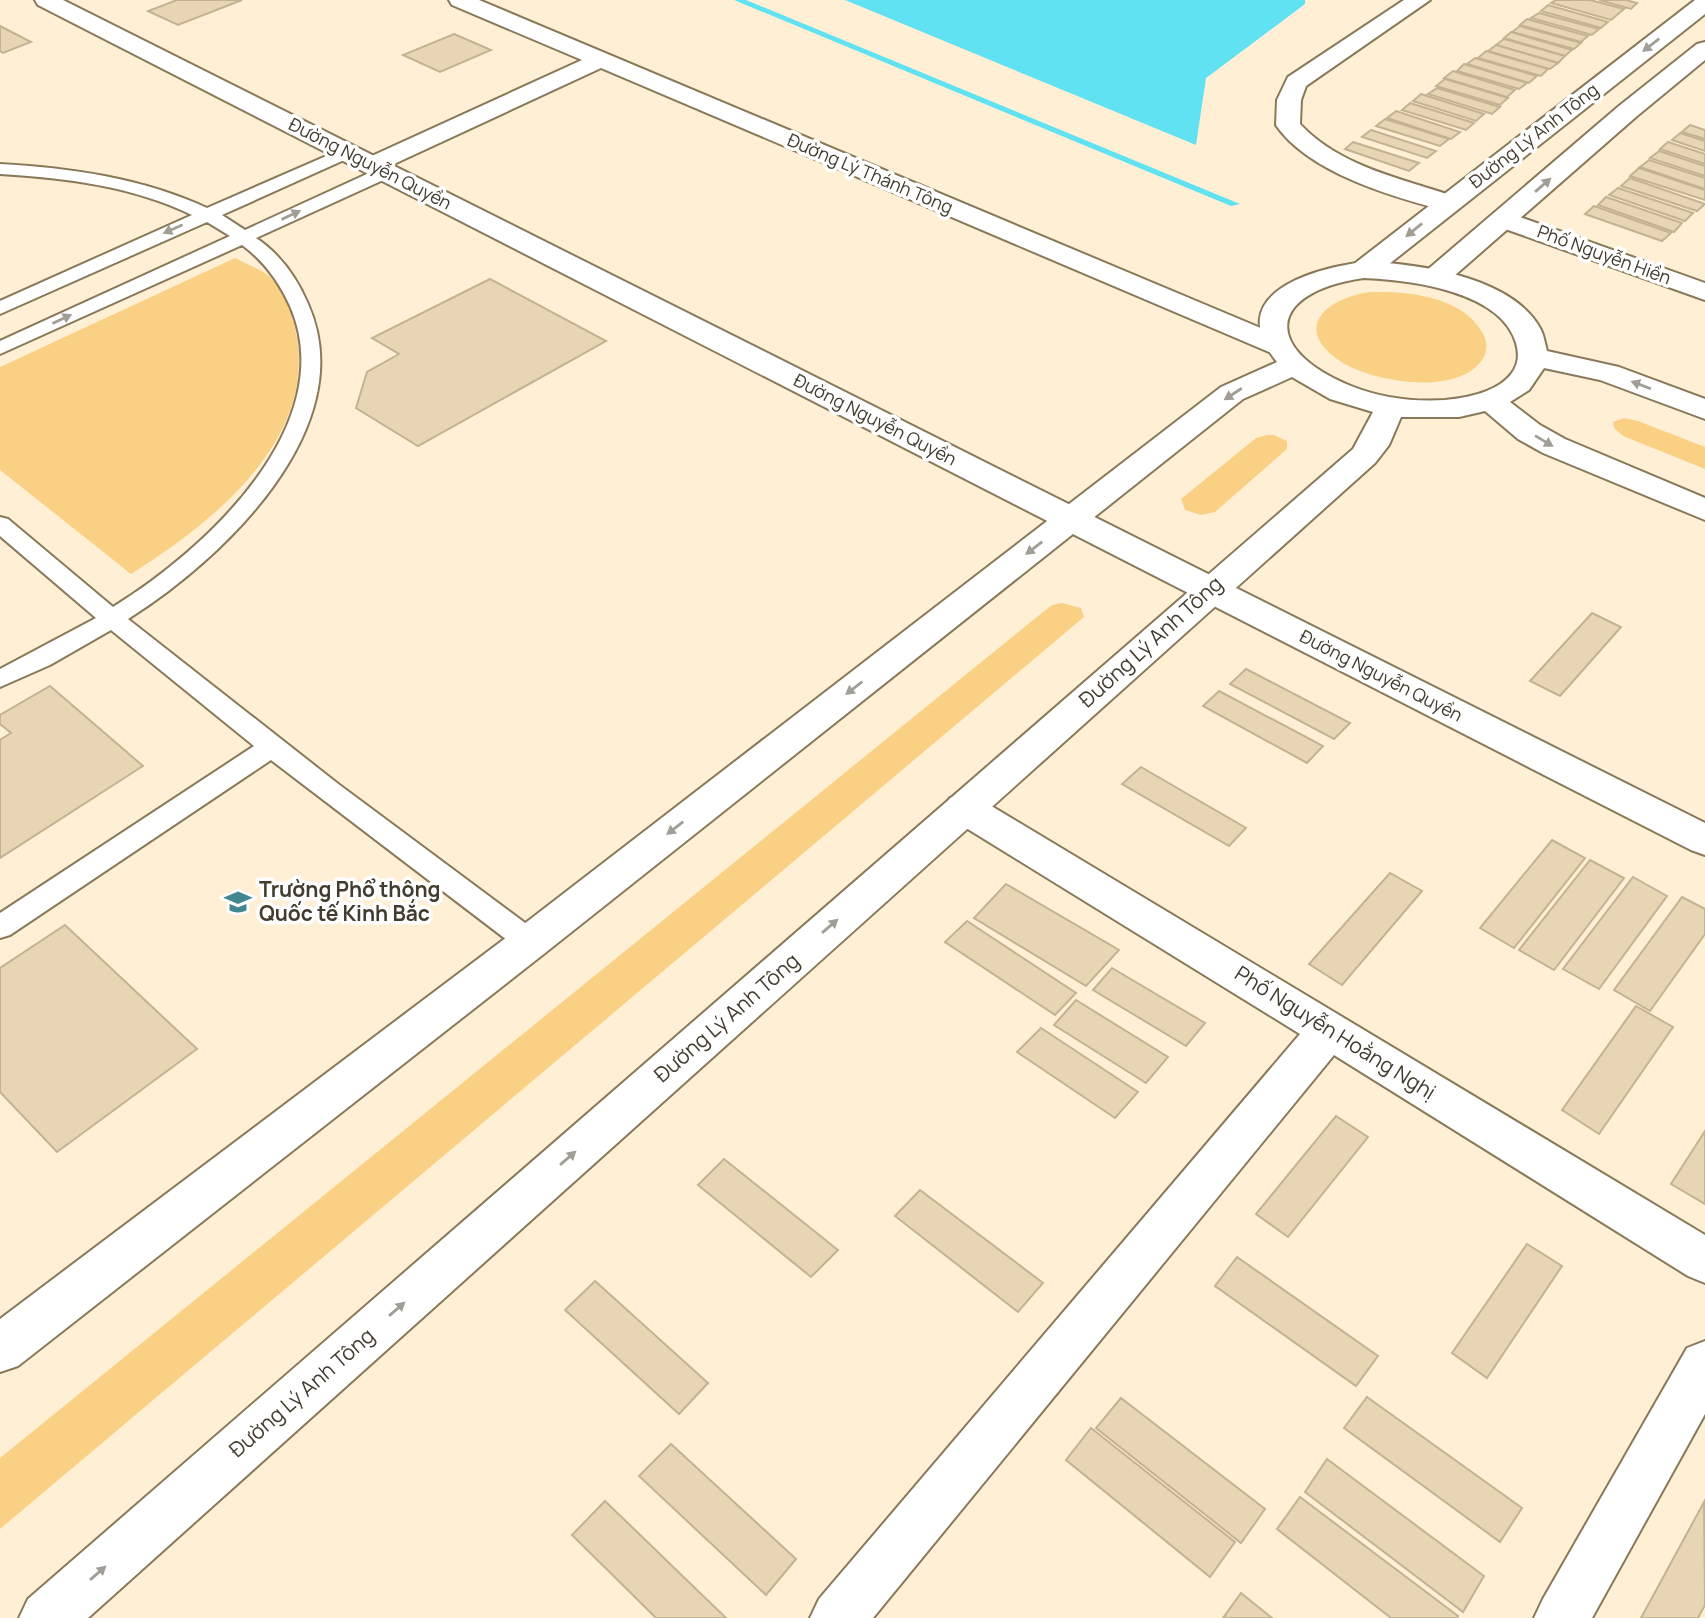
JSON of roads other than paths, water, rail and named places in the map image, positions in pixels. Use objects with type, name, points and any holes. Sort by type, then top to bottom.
[{"type":"street","name":"Đường Nguyễn Quyền","points":[[46,0],[1705,840]]},
{"type":"street","name":"Đường Lý Thánh Tông","points":[[460,0],[1156,296],[1287,356],[1334,390],[1391,406],[1451,408],[1490,400],[1510,391],[1524,378],[1532,356]]},
{"type":"street","points":[[1419,0],[1296,82],[1289,100],[1288,125],[1304,143],[1337,163],[1447,203]]},
{"type":"street","name":"Đường Lý Anh Tông","points":[[1364,270],[1705,3]]},
{"type":"street","name":"Đường Lý Anh Tông","points":[[1436,277],[1705,49]]},
{"type":"street","points":[[368,163],[601,59]]},
{"type":"street","points":[[1585,97],[1629,111]]},
{"type":"street","name":"Phố Nguyễn Hiền","points":[[1503,219],[1705,292]]},
{"type":"street","points":[[0,1349],[530,942],[1232,393],[1287,356],[1274,334],[1274,316],[1288,294],[1316,279],[1364,270],[1397,270],[1436,277],[1477,292],[1507,311],[1527,333],[1532,356],[1609,373],[1705,410]]},
{"type":"street","points":[[1490,400],[1529,432],[1554,446],[1705,510]]},
{"type":"street","name":"Đường Lý Anh Tông","points":[[47,1618],[1364,456],[1373,445],[1391,406]]},
{"type":"street","name":"Phố Nguyễn Hoằng Nghị","points":[[964,808],[1705,1261]]},
{"type":"street","points":[[838,1618],[1329,1030]]},
{"type":"street","points":[[1562,1618],[1705,1365]]},
{"type":"lane","points":[[0,308],[207,214],[368,163]]},
{"type":"lane","points":[[0,348],[245,236],[368,163]]},
{"type":"lane","points":[[0,169],[50,173],[122,185],[155,194],[207,214],[245,236],[269,257],[289,280],[303,307],[311,335],[313,366],[307,399],[294,434],[273,470],[244,507],[207,545],[181,568],[110,619],[0,679]]},
{"type":"lane","points":[[0,524],[110,619],[530,942]]},
{"type":"lane","points":[[0,927],[273,747]]},
{"type":"water","points":[[845,0],[1305,0],[1305,4],[1206,78],[1196,145]]},
{"type":"waterway","points":[[738,0],[1235,204]]},
{"type":"place","name":"Trường Phổ thông Quốc tế Kinh Bắc","points":[[238,902]]}]
